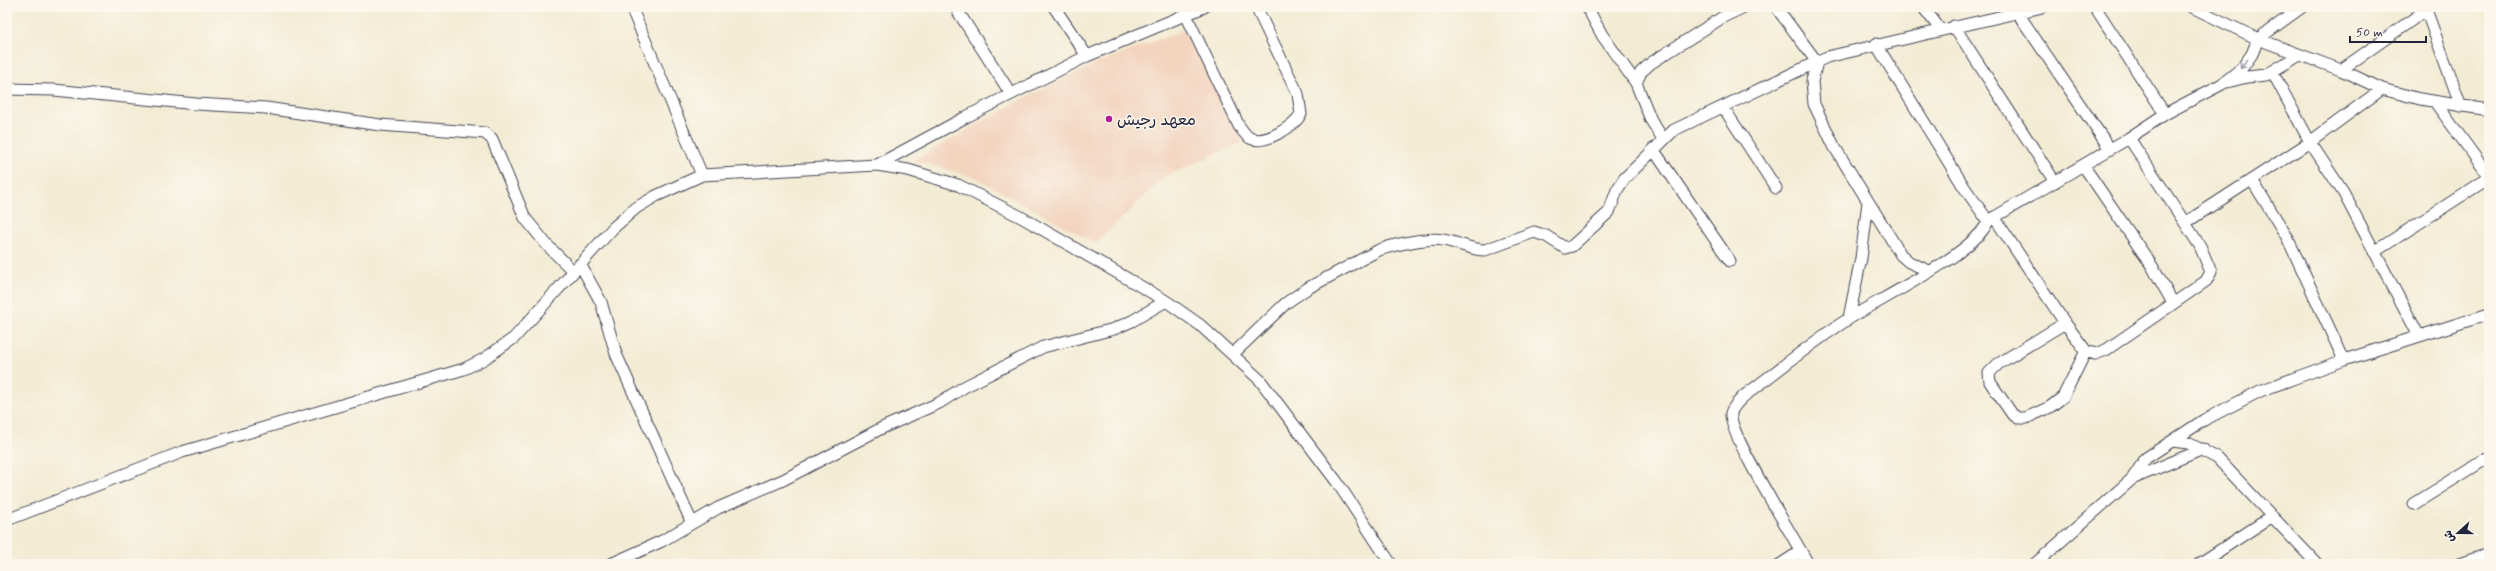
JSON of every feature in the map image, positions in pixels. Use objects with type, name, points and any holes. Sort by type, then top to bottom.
[{"type":"street","points":[[631,7],[702,175]]},
{"type":"street","points":[[956,7],[1011,94]]},
{"type":"street","points":[[1054,7],[1087,56]]},
{"type":"street","points":[[877,165],[1011,94],[1087,56],[1204,7]]},
{"type":"street","points":[[1186,15],[1239,126],[1248,138],[1256,140],[1274,136],[1290,127],[1301,114],[1298,94],[1256,7]]},
{"type":"street","points":[[1587,7],[1602,35],[1636,83],[1651,120],[1663,139]]},
{"type":"street","points":[[1636,83],[1641,72],[1652,63],[1723,17],[1744,7]]},
{"type":"street","points":[[1776,7],[1817,62]]},
{"type":"street","points":[[1923,7],[1940,29]]},
{"type":"street","points":[[1233,354],[1286,303],[1369,254],[1392,246],[1442,240],[1477,250],[1485,250],[1534,232],[1546,236],[1565,248],[1572,246],[1609,212],[1617,190],[1624,179],[1663,139],[1674,130],[1827,56],[1940,29],[2042,7]]},
{"type":"street","points":[[2095,7],[2165,114]]},
{"type":"street","points":[[2192,7],[2258,39],[2298,56],[2341,70],[2382,89],[2435,102],[2489,110]]},
{"type":"street","points":[[1808,564],[1802,551],[1762,487],[1733,426],[1731,414],[1744,396],[1849,318],[1929,271],[1976,239],[1991,219],[2129,138],[2165,114],[2222,84],[2242,68],[2252,54],[2258,39],[2302,7]]},
{"type":"street","points":[[2341,70],[2425,8],[2461,106]]},
{"type":"street","points":[[2017,12],[2110,149]]},
{"type":"street","points":[[1954,26],[2055,182]]},
{"type":"street","points":[[1876,44],[1964,187],[1991,219],[2086,351],[2095,354],[2106,350],[2206,281],[2211,272],[2200,246],[2129,138]]},
{"type":"street","points":[[2222,84],[2273,72],[2298,56]]},
{"type":"street","points":[[1817,62],[1812,81],[1814,104],[1834,146],[1901,255],[1909,262],[1929,271]]},
{"type":"street","points":[[2273,72],[2310,142],[2343,192],[2419,336]]},
{"type":"street","points":[[7,88],[54,90],[196,104],[266,108],[380,126],[485,133],[492,139],[525,218],[547,245],[576,268],[600,302],[616,354],[692,523]]},
{"type":"street","points":[[2185,223],[2310,142],[2382,89]]},
{"type":"street","points":[[2374,252],[2489,177],[2435,102]]},
{"type":"street","points":[[1723,107],[1776,188]]},
{"type":"street","points":[[1653,149],[1730,261]]},
{"type":"street","points":[[7,520],[182,452],[464,369],[484,359],[514,338],[576,268],[636,208],[656,196],[702,175],[877,165],[908,170],[958,185],[1021,217],[1166,301],[1200,325],[1260,380],[1337,482],[1390,564]]},
{"type":"street","points":[[2083,165],[2152,266],[2173,303]]},
{"type":"street","points":[[2252,180],[2288,237],[2344,360]]},
{"type":"street","points":[[1849,318],[1861,258],[1868,202]]},
{"type":"street","points":[[611,564],[662,541],[718,508],[783,480],[882,428],[939,403],[964,387],[1043,347],[1114,329],[1132,322],[1166,301]]},
{"type":"street","points":[[2035,564],[2046,560],[2132,479],[2146,458],[2204,420],[2260,391],[2344,360],[2489,314]]},
{"type":"street","points":[[2065,323],[1998,364],[1989,373],[1990,382],[2012,414],[2018,418],[2029,417],[2063,397],[2086,351]]},
{"type":"street","points":[[2172,441],[2182,442],[2203,449],[2217,458],[2316,564]]},
{"type":"street","points":[[2132,479],[2203,449]]},
{"type":"street","points":[[2414,504],[2489,458]]},
{"type":"street","points":[[2199,564],[2271,517]]},
{"type":"street","points":[[1781,564],[1802,551]]},
{"type":"street","points":[[2460,564],[2489,554]]},
{"type":"shaded area","name":"معهد رجيش","points":[[1186,29],[1243,142],[1166,176],[1095,243],[976,178],[914,160],[1030,95],[1098,63]]},
{"type":"place","name":"معهد رجيش","points":[[1109,119]]}]
